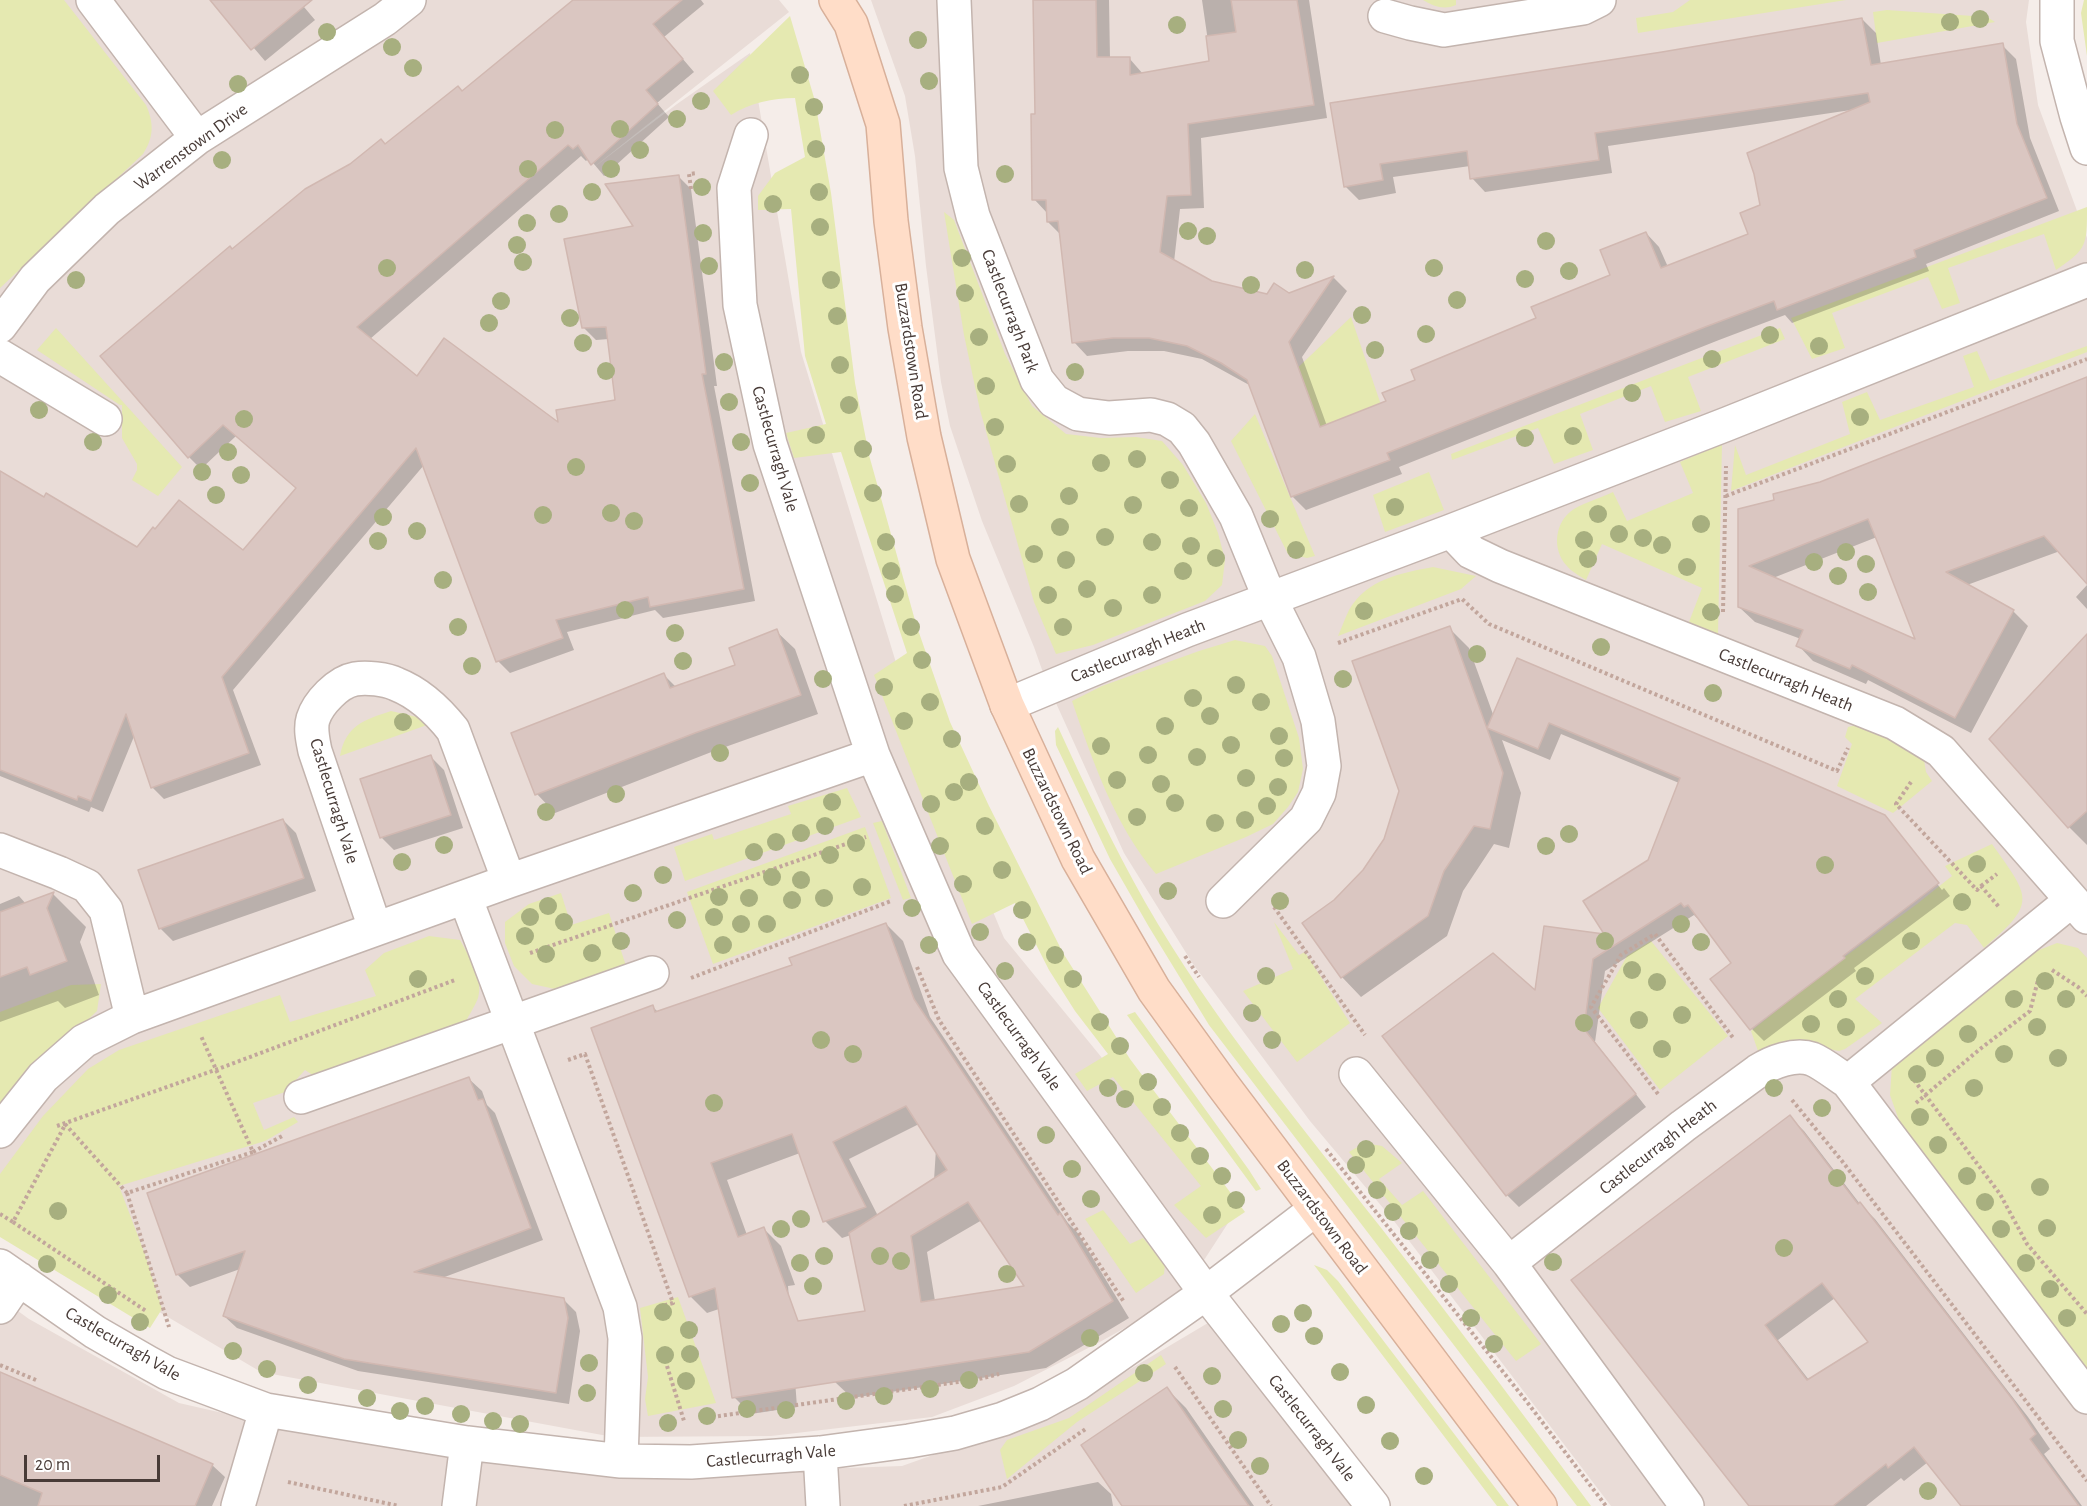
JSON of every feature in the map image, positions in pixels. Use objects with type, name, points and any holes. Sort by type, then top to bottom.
[{"type":"street","points":[[93,0],[197,138]]},
{"type":"street","name":"Warrenstown Drive","points":[[0,326],[35,279],[106,209],[197,138],[385,19],[409,0]]},
{"type":"street","name":"Buzzardstown Road","points":[[836,0],[851,24],[883,124],[891,221],[905,328],[924,437],[953,559],[1007,705],[1078,859],[1154,990],[1221,1084],[1540,1506]]},
{"type":"street","name":"Castlecurragh Park","points":[[954,0],[962,168],[973,216],[1037,380],[1054,400],[1078,414],[1110,418],[1151,416],[1167,419],[1182,428],[1194,442],[1236,516],[1270,599]]},
{"type":"street","points":[[1385,16],[1410,24],[1444,30],[1583,8],[1599,0]]},
{"type":"street","points":[[2057,0],[2057,41],[2087,148]]},
{"type":"street","name":"Castlecurragh Vale","points":[[746,149],[734,188],[740,304],[770,444],[873,755],[959,954],[1206,1293],[1373,1506]]},
{"type":"street","name":"Castlecurragh Heath","points":[[1007,705],[1186,630],[1727,424],[2087,280]]},
{"type":"street","points":[[0,356],[105,419]]},
{"type":"street","name":"Castlecurragh Heath","points":[[1451,531],[1471,552],[1500,566],[1895,723],[1941,751],[2079,909],[2018,944],[1848,1082]]},
{"type":"street","points":[[1223,901],[1306,819],[1319,794],[1324,766],[1318,721],[1299,657],[1270,599]]},
{"type":"street","name":"Castlecurragh Vale","points":[[375,928],[315,751],[312,735],[313,719],[321,704],[331,693],[354,679],[368,678],[395,683],[423,699],[439,712],[453,730],[509,880]]},
{"type":"street","points":[[0,1131],[43,1077],[84,1041],[132,1017],[509,880],[873,755]]},
{"type":"street","points":[[0,850],[87,886],[106,910],[132,1017]]},
{"type":"street","points":[[465,897],[620,1307],[625,1338],[621,1461]]},
{"type":"street","points":[[301,1097],[652,973]]},
{"type":"street","name":"Castlecurragh Heath","points":[[1509,1263],[1683,1126],[1761,1069],[1791,1058],[1812,1059],[1848,1082],[2087,1397]]},
{"type":"street","points":[[1356,1074],[1509,1263],[1687,1506]]},
{"type":"street","name":"Castlecurragh Vale","points":[[0,1307],[9,1273],[95,1332],[167,1373],[266,1410],[467,1443],[621,1461],[691,1462],[820,1453],[955,1433],[1003,1419],[1040,1404],[1077,1384],[1206,1293],[1316,1209]]},
{"type":"street","points":[[238,1506],[266,1410]]},
{"type":"street","points":[[459,1506],[467,1443]]},
{"type":"street","points":[[820,1453],[824,1506]]},
{"type":"path","points":[[692,198],[689,174],[746,149]]},
{"type":"path","points":[[1726,496],[2087,359]]},
{"type":"path","points":[[1721,654],[1727,424]]},
{"type":"path","points":[[1299,657],[1462,599],[1489,624],[1838,771],[1849,746],[1858,751]]},
{"type":"path","points":[[1903,777],[1912,782],[1896,804],[1977,890],[1981,886],[2008,918],[2018,944]]},
{"type":"path","points":[[1251,874],[1367,1037]]},
{"type":"path","points":[[652,973],[658,991],[929,886]]},
{"type":"path","points":[[1683,1126],[1591,1007],[1621,955],[1655,934],[1761,1069],[1842,1161],[2087,1481]]},
{"type":"path","points":[[1184,954],[1202,981]]},
{"type":"path","points":[[915,961],[939,1020],[1127,1306]]},
{"type":"path","points":[[1884,1129],[1980,1049],[2030,1011],[2039,976]]},
{"type":"path","points":[[1890,1048],[2000,1194],[2028,1244],[2087,1314]]},
{"type":"path","points":[[532,1072],[585,1054],[673,1303],[657,1308]]},
{"type":"path","points":[[127,1193],[253,1152],[216,1070]]},
{"type":"path","points":[[13,1222],[65,1124],[127,1193],[169,1327],[147,1362]]},
{"type":"path","points":[[1321,1142],[1527,1402],[1606,1506]]},
{"type":"path","points":[[0,1214],[150,1313]]},
{"type":"path","points":[[159,1320],[169,1327]]},
{"type":"path","points":[[0,1365],[36,1380]]},
{"type":"path","points":[[666,1366],[683,1421],[695,1419]]},
{"type":"path","points":[[1175,1367],[1271,1506]]},
{"type":"path","points":[[707,1418],[979,1379],[1000,1374]]},
{"type":"path","points":[[248,1473],[399,1506]]},
{"type":"shaded area","points":[[0,0],[779,0],[789,12],[589,171],[677,104],[750,53],[801,352],[916,728],[1004,938],[1232,1217],[1180,1297],[1014,1386],[932,1417],[771,1436],[613,1437],[261,1372],[0,1218]]},
{"type":"shaded area","points":[[871,0],[2029,0],[2026,22],[2038,105],[2087,238],[2087,1506],[1611,1506],[1394,1221],[1310,1121],[1193,964],[1124,853],[1046,681],[982,521],[950,426],[941,382],[915,156],[905,96]]},
{"type":"shaded area","points":[[0,1298],[29,1319],[179,1403],[297,1430],[641,1475],[902,1466],[1063,1409],[1213,1320],[1367,1506],[0,1506]]},
{"type":"green space","points":[[0,0],[64,0],[146,105],[152,130],[143,154],[0,288]]},
{"type":"green space","points":[[1423,0],[1456,0],[1456,5],[1440,7]]},
{"type":"green space","points":[[1690,0],[1846,0],[1638,33],[1636,18],[1673,12]]},
{"type":"green space","points":[[2084,0],[2087,0],[2087,56],[2081,13]]},
{"type":"green space","points":[[1887,10],[1987,17],[1995,22],[1877,43],[1873,12]]},
{"type":"green space","points":[[790,16],[815,101],[831,193],[855,383],[869,455],[916,624],[950,722],[989,806],[1063,953],[1130,1059],[1245,1212],[1206,1238],[1174,1205],[1201,1186],[1113,1077],[1087,1091],[1075,1074],[1108,1054],[1075,1011],[1049,970],[1015,903],[972,924],[874,675],[907,653],[841,452],[794,458],[786,433],[826,424],[805,356],[791,209],[758,210],[758,196],[775,173],[805,157],[795,98],[762,102],[731,115],[713,91]]},
{"type":"green space","points":[[2087,207],[2087,230],[2083,245],[2074,257],[2056,270],[2044,234],[1948,268],[1960,303],[1942,309],[1928,277],[1832,313],[1845,348],[1812,359],[1791,318]]},
{"type":"green space","points":[[944,212],[954,220],[1005,354],[1032,406],[1066,434],[1101,438],[1136,437],[1162,441],[1183,465],[1206,503],[1218,533],[1225,560],[1222,585],[1205,601],[1093,645],[1056,654],[1034,602],[980,410],[964,335]]},
{"type":"green space","points":[[1351,317],[1393,440],[1370,408],[1320,427],[1304,383],[1268,396]]},
{"type":"green space","points":[[56,328],[182,467],[158,496],[132,480],[137,464],[122,438],[122,405],[37,350]]},
{"type":"green space","points":[[1780,328],[1785,339],[1688,377],[1701,411],[1665,422],[1651,386],[1580,414],[1593,450],[1554,464],[1538,428],[1452,460],[1451,454]]},
{"type":"green space","points":[[2087,346],[2087,352],[1731,491],[1735,445],[1746,475],[1850,434],[1842,402],[1867,392],[1880,420],[1974,387],[1963,356],[1977,351],[1990,381]]},
{"type":"green space","points":[[1255,414],[1315,556],[1307,558],[1288,554],[1231,441]]},
{"type":"green space","points":[[1722,444],[1718,634],[1689,622],[1702,588],[1602,544],[1586,580],[1567,566],[1559,552],[1557,536],[1563,521],[1574,509],[1613,492],[1627,521],[1693,493],[1680,462]]},
{"type":"green space","points":[[1429,472],[1444,510],[1385,532],[1373,495]]},
{"type":"green space","points":[[1433,567],[1476,576],[1461,589],[1338,636],[1349,610],[1365,591],[1397,575]]},
{"type":"green space","points":[[1235,640],[1265,646],[1272,656],[1299,738],[1303,769],[1298,792],[1273,824],[1156,874],[1128,834],[1106,792],[1072,701],[1102,686]]},
{"type":"green space","points":[[391,711],[417,717],[427,725],[340,756],[347,737],[358,725],[372,717]]},
{"type":"green space","points":[[1857,725],[1885,732],[1923,754],[1926,772],[1932,781],[1893,813],[1837,786],[1852,744],[1845,737],[1848,727]]},
{"type":"green space","points":[[1058,727],[1133,881],[1199,988],[1258,1070],[1435,1298],[1591,1506],[1577,1506],[1209,1025],[1110,859],[1056,745],[1055,731]]},
{"type":"green space","points":[[847,788],[861,817],[685,881],[674,847],[712,834],[714,840],[791,814],[788,806]]},
{"type":"green space","points":[[882,821],[911,898],[903,900],[873,823]]},
{"type":"green space","points":[[865,827],[891,898],[713,964],[687,892]]},
{"type":"green space","points":[[1992,844],[2014,877],[2022,899],[2020,909],[2001,933],[1984,948],[1967,925],[1955,923],[1855,999],[1882,1023],[1845,1049],[1839,1051],[1791,1042],[1771,1045],[1758,1051],[1751,1031],[1952,876],[1945,866]]},
{"type":"green space","points":[[561,893],[571,925],[609,913],[626,966],[555,989],[532,984],[514,966],[505,943],[505,922],[529,904]]},
{"type":"green space","points":[[1274,922],[1299,955],[1305,952],[1350,1023],[1297,1062],[1243,991],[1293,969]]},
{"type":"green space","points":[[429,936],[460,940],[475,968],[479,983],[478,998],[465,1023],[319,1079],[305,1070],[285,1092],[253,1103],[264,1130],[294,1117],[298,1122],[265,1141],[119,1186],[146,1257],[162,1309],[150,1328],[0,1237],[0,1174],[43,1116],[88,1069],[119,1050],[280,995],[290,1022],[376,996],[365,970],[384,953]]},
{"type":"green space","points":[[1651,941],[1728,1036],[1660,1090],[1598,1008],[1627,956]]},
{"type":"green space","points":[[2057,943],[2078,948],[2087,958],[2087,1368],[1901,1126],[1890,1095],[1892,1065],[2024,956]]},
{"type":"green space","points":[[101,984],[97,1011],[0,1103],[0,1012],[71,985]]},
{"type":"green space","points":[[1135,1012],[1261,1189],[1256,1191],[1127,1015]]},
{"type":"green space","points":[[1364,1143],[1382,1146],[1402,1163],[1379,1179],[1402,1205],[1423,1191],[1541,1344],[1516,1361],[1349,1152]]},
{"type":"green space","points":[[1103,1210],[1130,1244],[1143,1238],[1165,1264],[1164,1274],[1136,1293],[1085,1219]]},
{"type":"green space","points":[[1314,1265],[1327,1270],[1338,1281],[1509,1506],[1497,1506]]},
{"type":"green space","points":[[678,1297],[716,1403],[648,1416],[645,1399],[648,1377],[640,1308]]},
{"type":"green space","points":[[1161,1355],[1166,1364],[1077,1422],[1007,1479],[1000,1450],[1007,1440],[1069,1418]]},
{"type":"building","points":[[210,0],[312,0],[251,50]]},
{"type":"building","points":[[573,0],[682,0],[653,24],[683,59],[646,90],[658,104],[591,165],[578,145],[573,149],[568,145],[357,327],[417,376],[444,338],[558,422],[556,410],[615,400],[606,327],[582,328],[564,239],[633,226],[605,184],[679,175],[706,374],[702,374],[744,589],[650,607],[648,597],[556,620],[563,638],[496,662],[416,448],[222,677],[249,753],[151,788],[126,714],[91,801],[78,796],[77,800],[0,770],[0,471],[44,497],[46,493],[137,547],[179,500],[243,550],[296,488],[223,425],[188,458],[100,356],[230,246],[232,249],[305,189],[350,164],[381,139],[385,144],[458,86],[462,91]]},
{"type":"building","points":[[1033,0],[1096,0],[1097,57],[1130,57],[1130,75],[1209,61],[1206,36],[1236,32],[1231,0],[1297,0],[1314,105],[1188,124],[1191,195],[1167,196],[1160,252],[1212,281],[1267,294],[1274,283],[1289,293],[1334,276],[1289,342],[1320,427],[1386,401],[1382,393],[1415,380],[1411,370],[1536,318],[1531,307],[1610,275],[1600,250],[1646,232],[1661,268],[1748,234],[1740,213],[1760,205],[1747,153],[1870,102],[1868,93],[1595,133],[1599,160],[1470,179],[1467,151],[1380,164],[1383,180],[1344,187],[1330,103],[1662,52],[1862,18],[1871,65],[2003,43],[2017,124],[2047,198],[1914,250],[1916,257],[1777,310],[1774,301],[1705,327],[1387,453],[1390,460],[1291,497],[1247,380],[1221,363],[1187,346],[1149,338],[1113,338],[1072,343],[1058,221],[1047,222],[1046,200],[1032,200],[1031,114],[1035,114]]},
{"type":"building","points":[[2087,377],[2087,584],[2044,536],[1946,572],[2014,610],[1955,718],[1852,665],[1850,669],[1796,646],[1803,630],[1738,607],[1738,509],[1774,500],[1773,494],[1820,482]],"holes":[[[1868,519],[1915,639],[1749,566]]]},
{"type":"building","points":[[1450,626],[1503,773],[1490,829],[1474,826],[1444,871],[1428,916],[1341,978],[1302,923],[1334,900],[1363,870],[1384,839],[1399,791],[1352,661]]},
{"type":"building","points":[[777,629],[801,695],[535,795],[511,733],[664,673],[670,688],[735,665],[729,648]]},
{"type":"building","points":[[2087,634],[2087,811],[2068,828],[1989,739]]},
{"type":"building","points":[[1517,658],[1885,815],[1939,883],[1750,1030],[1710,979],[1731,963],[1688,905],[1684,907],[1681,903],[1593,959],[1584,1029],[1636,1094],[1506,1196],[1382,1036],[1493,953],[1535,990],[1544,926],[1604,934],[1583,901],[1648,860],[1680,778],[1549,723],[1538,749],[1487,728]]},
{"type":"building","points":[[431,755],[451,815],[380,838],[360,779]]},
{"type":"building","points":[[283,819],[304,878],[159,929],[138,870]]},
{"type":"building","points":[[54,892],[47,908],[67,961],[30,975],[27,967],[0,977],[0,912]]},
{"type":"building","points":[[886,923],[914,999],[1058,1215],[1060,1213],[1113,1301],[1029,1352],[732,1398],[715,1288],[689,1297],[591,1028],[653,1005],[655,1012],[792,965],[789,958]],"holes":[[[906,1106],[947,1170],[849,1233],[865,1311],[798,1321],[764,1227],[738,1237],[711,1163],[792,1134],[823,1222],[866,1207],[833,1142]],[[968,1202],[1024,1286],[921,1302],[911,1236]]]},
{"type":"building","points":[[469,1077],[478,1100],[483,1099],[531,1228],[414,1272],[564,1298],[568,1318],[556,1393],[344,1359],[223,1316],[245,1251],[176,1275],[147,1193]]},
{"type":"building","points":[[1790,1115],[2013,1400],[2036,1434],[2030,1439],[2079,1506],[1961,1506],[1914,1447],[1888,1468],[1886,1464],[1833,1506],[1749,1506],[1571,1280]],"holes":[[[1822,1283],[1868,1342],[1807,1380],[1765,1325]]]},
{"type":"building","points":[[0,1372],[213,1464],[195,1506],[38,1506],[42,1493],[0,1475]]},
{"type":"building","points":[[1167,1387],[1249,1506],[1122,1506],[1081,1445]]}]
